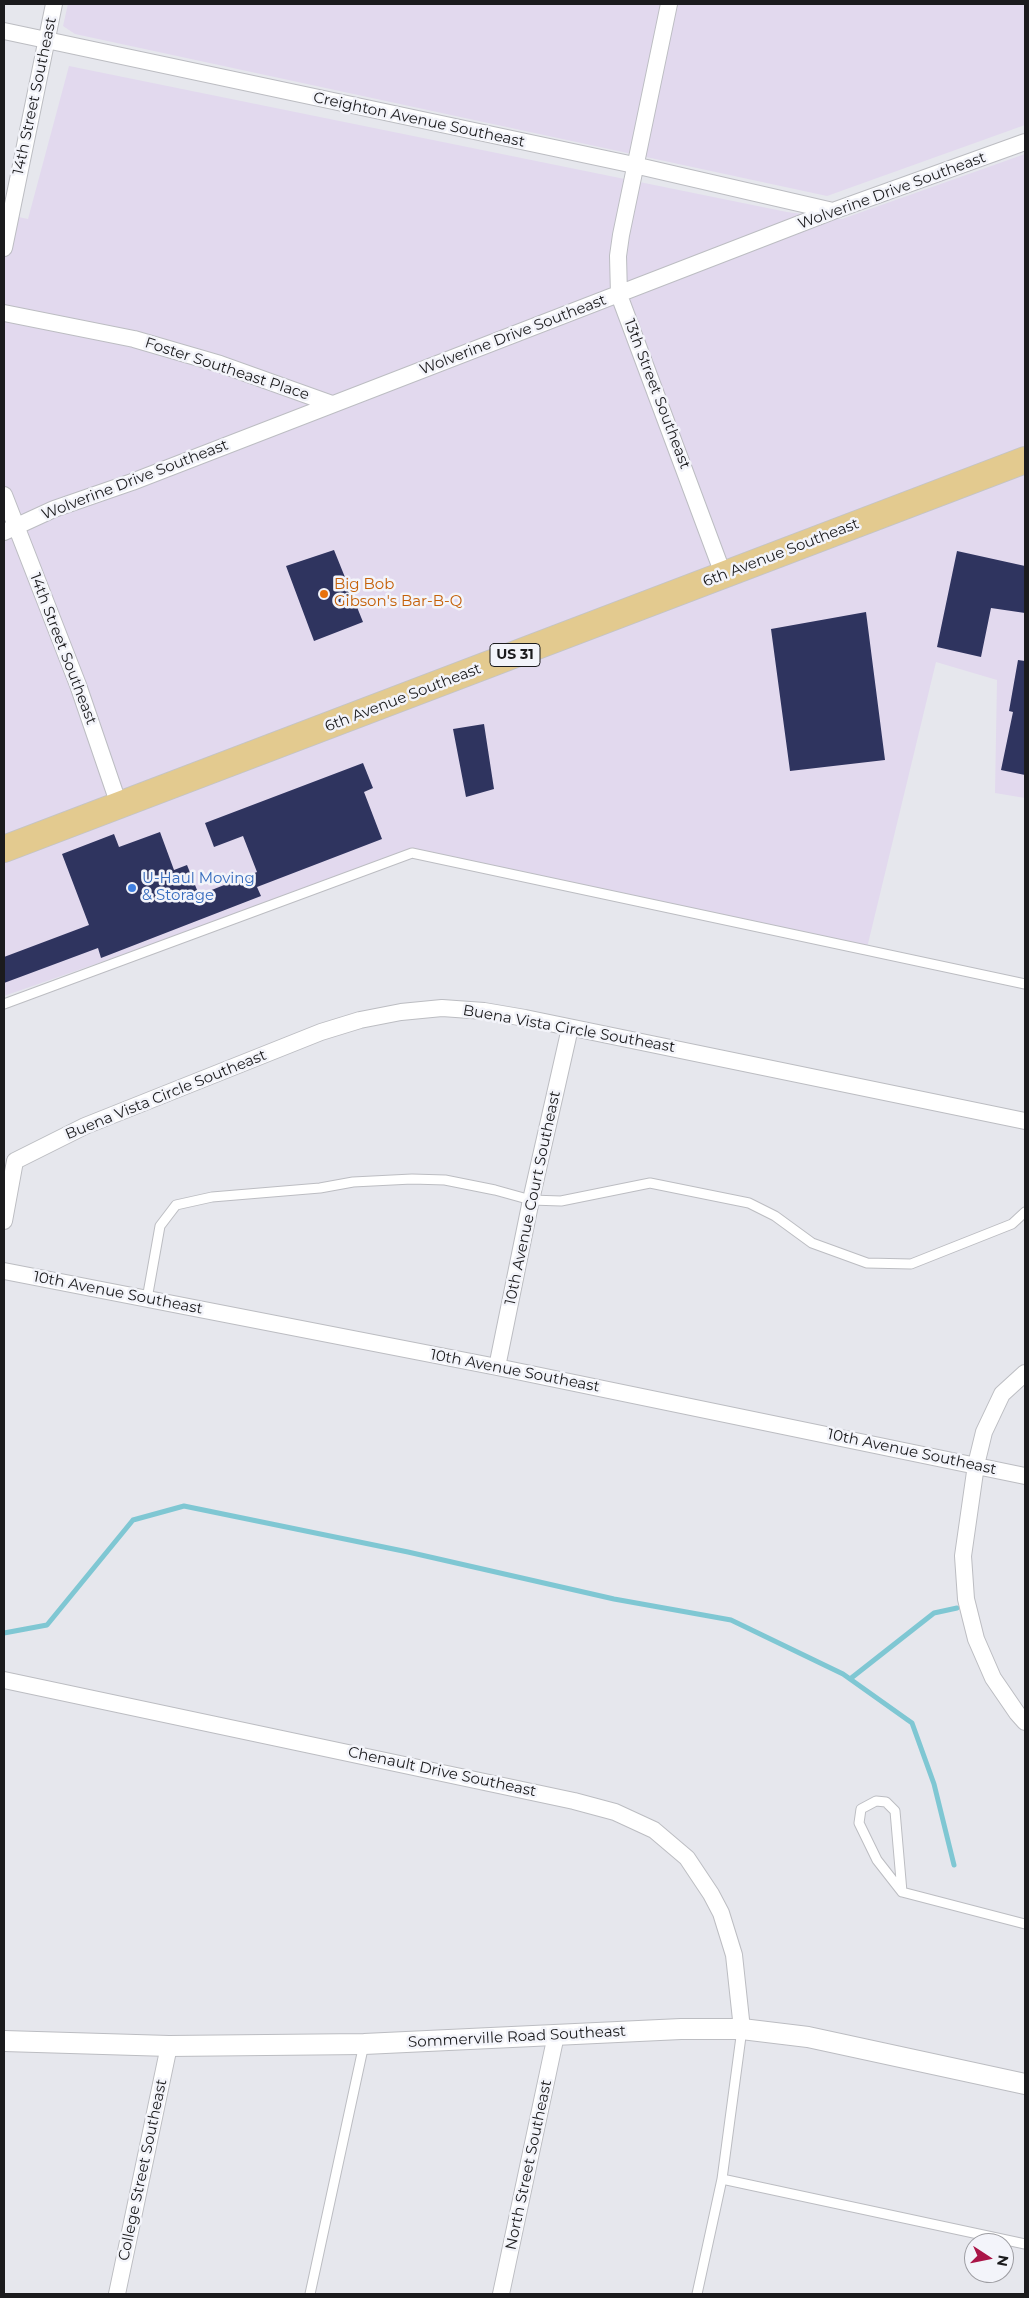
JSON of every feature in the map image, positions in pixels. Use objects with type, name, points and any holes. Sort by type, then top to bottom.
[{"type":"main road","name":"6th Avenue Southeast","points":[[4,849],[1025,460]]},
{"type":"street","name":"14th Street Southeast","points":[[4,248],[54,4]]},
{"type":"street","name":"13th Street Southeast","points":[[669,4],[620,235],[618,256],[619,295],[723,574]]},
{"type":"street","name":"Creighton Avenue Southeast","points":[[4,31],[47,38],[336,103],[634,165],[833,211]]},
{"type":"street","name":"Wolverine Drive Southeast","points":[[10,530],[54,508],[132,482],[833,211],[1025,142]]},
{"type":"street","name":"Foster Southeast Place","points":[[4,313],[134,339],[220,364],[332,404]]},
{"type":"street","name":"14th Street Southeast","points":[[4,494],[10,530],[78,685],[119,805]]},
{"type":"street","name":"Buena Vista Circle Southeast","points":[[9,1158],[148,1100],[321,1032],[360,1020],[401,1012],[442,1008],[484,1011],[1025,1121]]},
{"type":"street","name":"10th Avenue Court Southeast","points":[[496,1368],[531,1200],[570,1028]]},
{"type":"street","points":[[4,1221],[9,1158]]},
{"type":"street","name":"10th Avenue Southeast","points":[[4,1271],[496,1368],[1025,1476]]},
{"type":"street","points":[[1025,1373],[1002,1394],[984,1432],[976,1465],[963,1556],[966,1599],[976,1640],[993,1678],[1025,1722]]},
{"type":"street","name":"Chenault Drive Southeast","points":[[4,1680],[574,1801],[615,1812],[654,1830],[687,1858],[721,1913],[734,1955],[742,2029]]},
{"type":"street","name":"Sommerville Road Southeast","points":[[4,2041],[169,2046],[364,2044],[681,2029],[742,2029],[808,2037],[1025,2084]]},
{"type":"street","name":"North Street Southeast","points":[[501,2294],[556,2035]]},
{"type":"street","name":"College Street Southeast","points":[[117,2294],[169,2046]]},
{"type":"lane","points":[[4,1004],[412,853],[1025,984]]},
{"type":"lane","points":[[148,1299],[160,1226],[176,1205],[212,1198],[320,1188],[354,1182],[412,1179],[445,1180],[495,1190],[531,1200],[561,1201],[650,1183],[749,1202],[775,1216],[812,1243],[867,1263],[911,1264],[1012,1224],[1025,1212]]},
{"type":"lane","points":[[902,1892],[895,1811],[886,1802],[876,1801],[861,1809],[859,1823],[877,1860],[902,1892],[1025,1924]]},
{"type":"lane","points":[[697,2294],[722,2180],[742,2029]]},
{"type":"lane","points":[[310,2294],[364,2044]]},
{"type":"lane","points":[[722,2180],[1025,2244]]},
{"type":"shaded area","points":[[68,4],[1025,4],[1025,125],[827,196],[75,34],[63,26]]},
{"type":"shaded area","points":[[69,66],[787,212],[842,219],[1025,154],[1025,798],[995,793],[997,680],[936,662],[866,952],[410,854],[4,996],[4,214],[28,219]]},
{"type":"building","name":"Big Bob Gibson's Bar-B-Q","points":[[334,550],[363,622],[314,641],[286,566]]},
{"type":"building","points":[[957,551],[1025,566],[1025,613],[991,608],[981,657],[937,647]]},
{"type":"building","points":[[866,612],[885,760],[790,771],[771,629]]},
{"type":"building","points":[[1018,660],[1025,661],[1025,775],[1001,770],[1013,712],[1009,711]]},
{"type":"building","points":[[484,724],[494,789],[466,797],[453,729]]},
{"type":"building","points":[[363,763],[373,788],[364,792],[382,839],[257,887],[261,896],[101,958],[98,948],[4,983],[4,957],[89,925],[62,854],[114,834],[119,847],[160,832],[174,870],[187,865],[199,895],[257,872],[243,836],[214,847],[205,823]]},
{"type":"waterway","points":[[4,1633],[47,1625],[133,1520],[184,1506],[408,1552],[614,1599],[731,1620],[843,1674],[912,1723],[934,1784],[954,1865]]},
{"type":"waterway","points":[[850,1679],[934,1613],[957,1608]]},
{"type":"place","name":"Big Bob Gibson's Bar-B-Q","points":[[324,594]]},
{"type":"place","name":"U-Haul Moving & Storage","points":[[132,888]]}]
